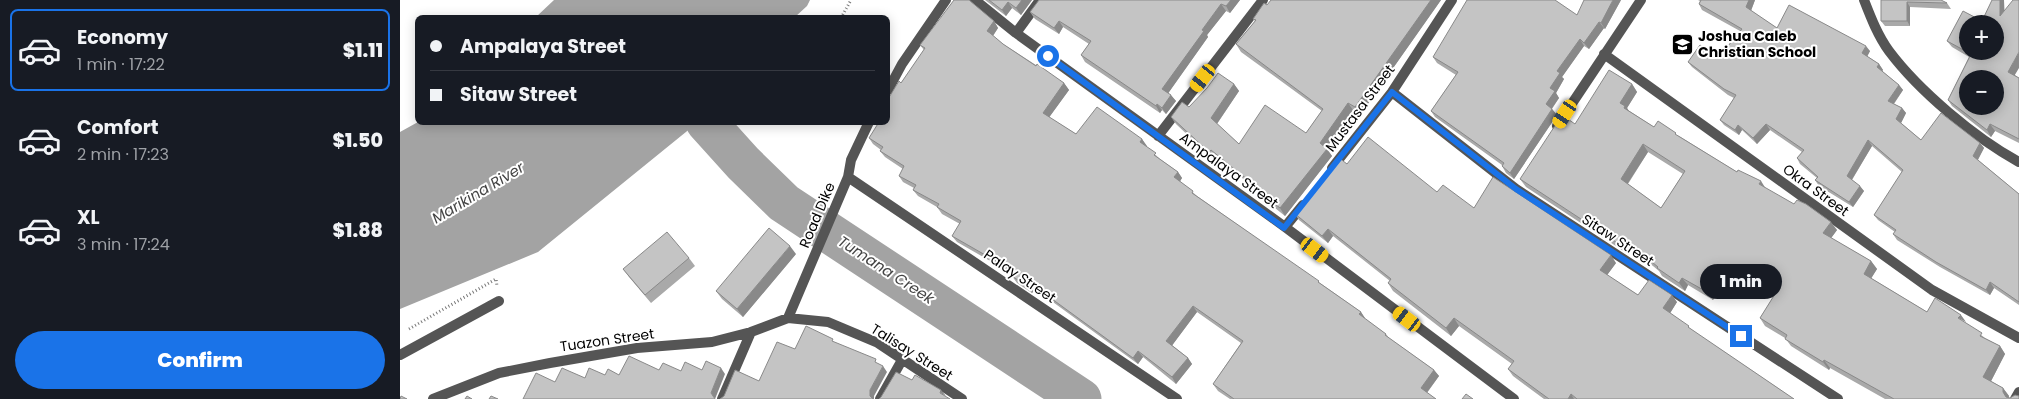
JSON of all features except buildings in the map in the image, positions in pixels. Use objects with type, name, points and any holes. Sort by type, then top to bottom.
[{"type":"street","points":[[890,86],[902,64],[946,0]]},
{"type":"street","name":"Ampalaya Street","points":[[975,0],[1016,33],[1284,228],[1514,399]]},
{"type":"street","points":[[1016,33],[1040,0]]},
{"type":"street","points":[[1158,136],[1263,0]]},
{"type":"street","name":"Mustasa Street","points":[[1326,175],[1392,92],[1452,0]]},
{"type":"street","points":[[1552,134],[1641,0]]},
{"type":"street","points":[[1864,0],[1876,31],[1889,51],[1931,97],[1999,151],[2019,162]]},
{"type":"street","name":"Okra Street","points":[[1604,54],[1932,290],[2019,338]]},
{"type":"street","name":"Sitaw Street","points":[[1392,92],[1518,185],[1838,399]]},
{"type":"street","name":"Road Dike","points":[[788,318],[836,202],[848,178],[852,160],[868,125]]},
{"type":"street","name":"Palay Street","points":[[848,178],[1177,399]]},
{"type":"street","points":[[1284,228],[1308,197]]},
{"type":"street","points":[[400,355],[499,301]]},
{"type":"street","name":"Tuazon Street","points":[[433,399],[499,373],[637,348],[712,342],[751,332],[788,318]]},
{"type":"street","name":"Talisay Street","points":[[788,318],[828,322],[878,343],[962,399]]},
{"type":"street","points":[[722,399],[751,332]]},
{"type":"street","points":[[880,399],[902,360]]},
{"type":"street","points":[[2015,399],[2019,392]]},
{"type":"path","points":[[843,15],[851,0]]},
{"type":"water","points":[[554,0],[810,0],[807,6],[797,15],[538,15]]},
{"type":"water","name":"Marikina River","points":[[415,124],[695,125],[538,252],[400,309],[400,132]]},
{"type":"waterway","name":"Tumana Creek","points":[[709,125],[743,163],[784,203],[1081,399]]},
{"type":"place","name":"Joshua Caleb Christian School","points":[[1682,44]]},
{"type":"route","points":[[1048,56],[1284,228],[1392,92],[1516,189],[1741,336]]}]
